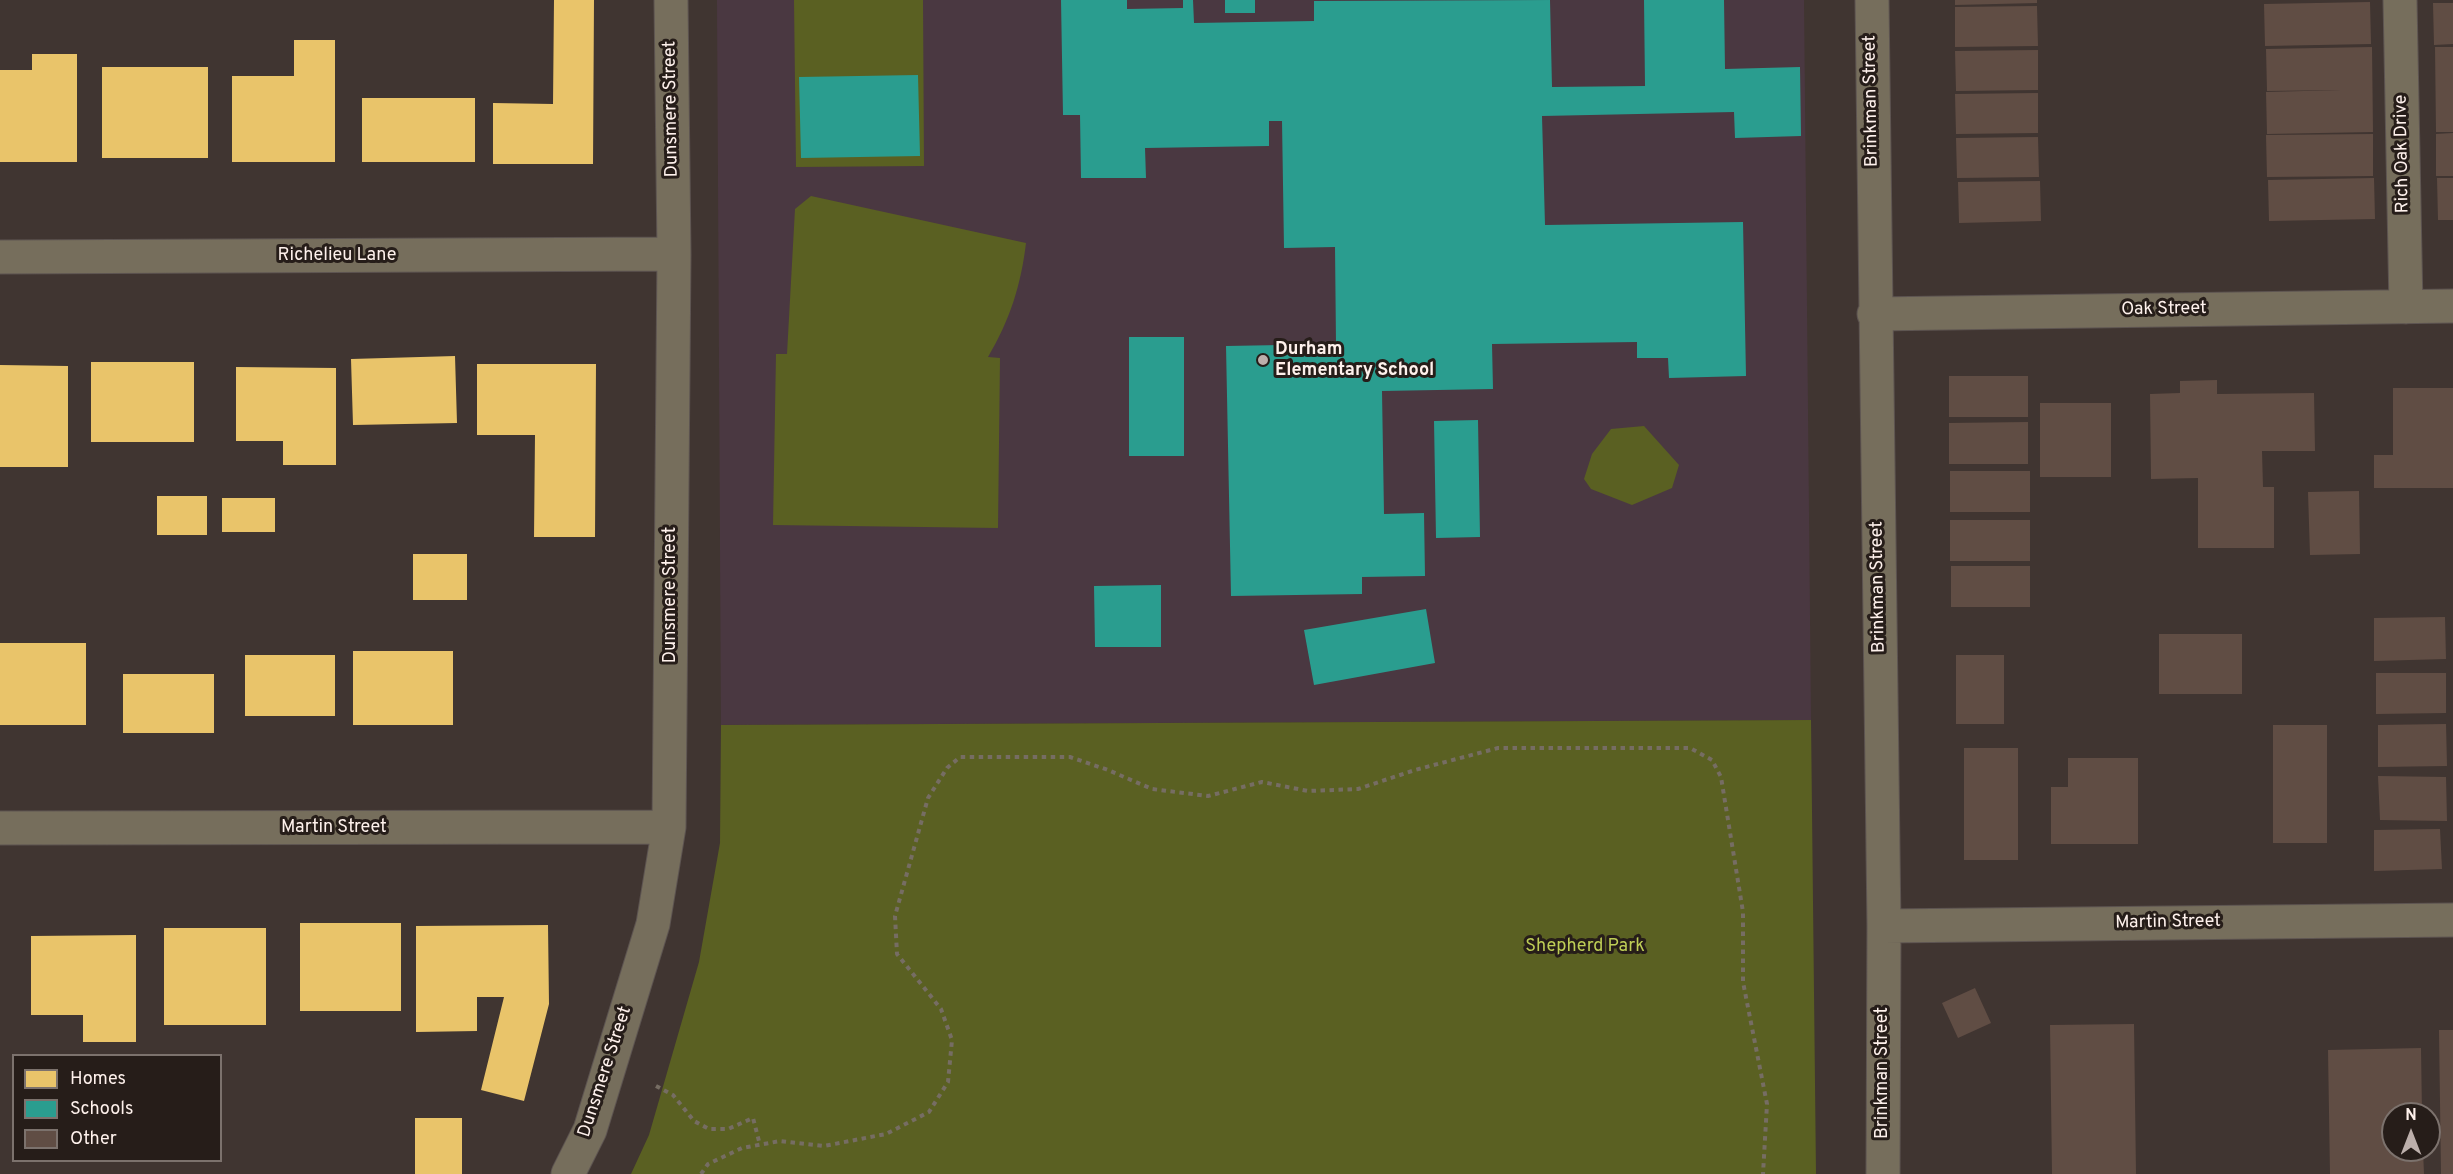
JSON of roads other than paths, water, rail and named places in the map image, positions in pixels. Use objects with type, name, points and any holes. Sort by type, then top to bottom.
[{"type":"street","name":"Dunsmere Street","points":[[568,1174],[590,1130],[653,924],[669,827],[674,254],[671,0]]},
{"type":"street","name":"Brinkman Street","points":[[1872,0],[1874,314],[1884,926],[1883,1174]]},
{"type":"street","name":"Rich Oak Drive","points":[[2400,0],[2406,307]]},
{"type":"street","name":"Richelieu Lane","points":[[0,257],[674,254]]},
{"type":"street","name":"Oak Street","points":[[1874,314],[2453,306]]},
{"type":"street","name":"Martin Street","points":[[0,828],[669,827]]},
{"type":"street","name":"Martin Street","points":[[1884,926],[2453,920]]},
{"type":"place","name":"Durham Elementary School","points":[[1263,360]]},
{"type":"park label","name":"Shepherd Park","points":[[1585,947]]}]
